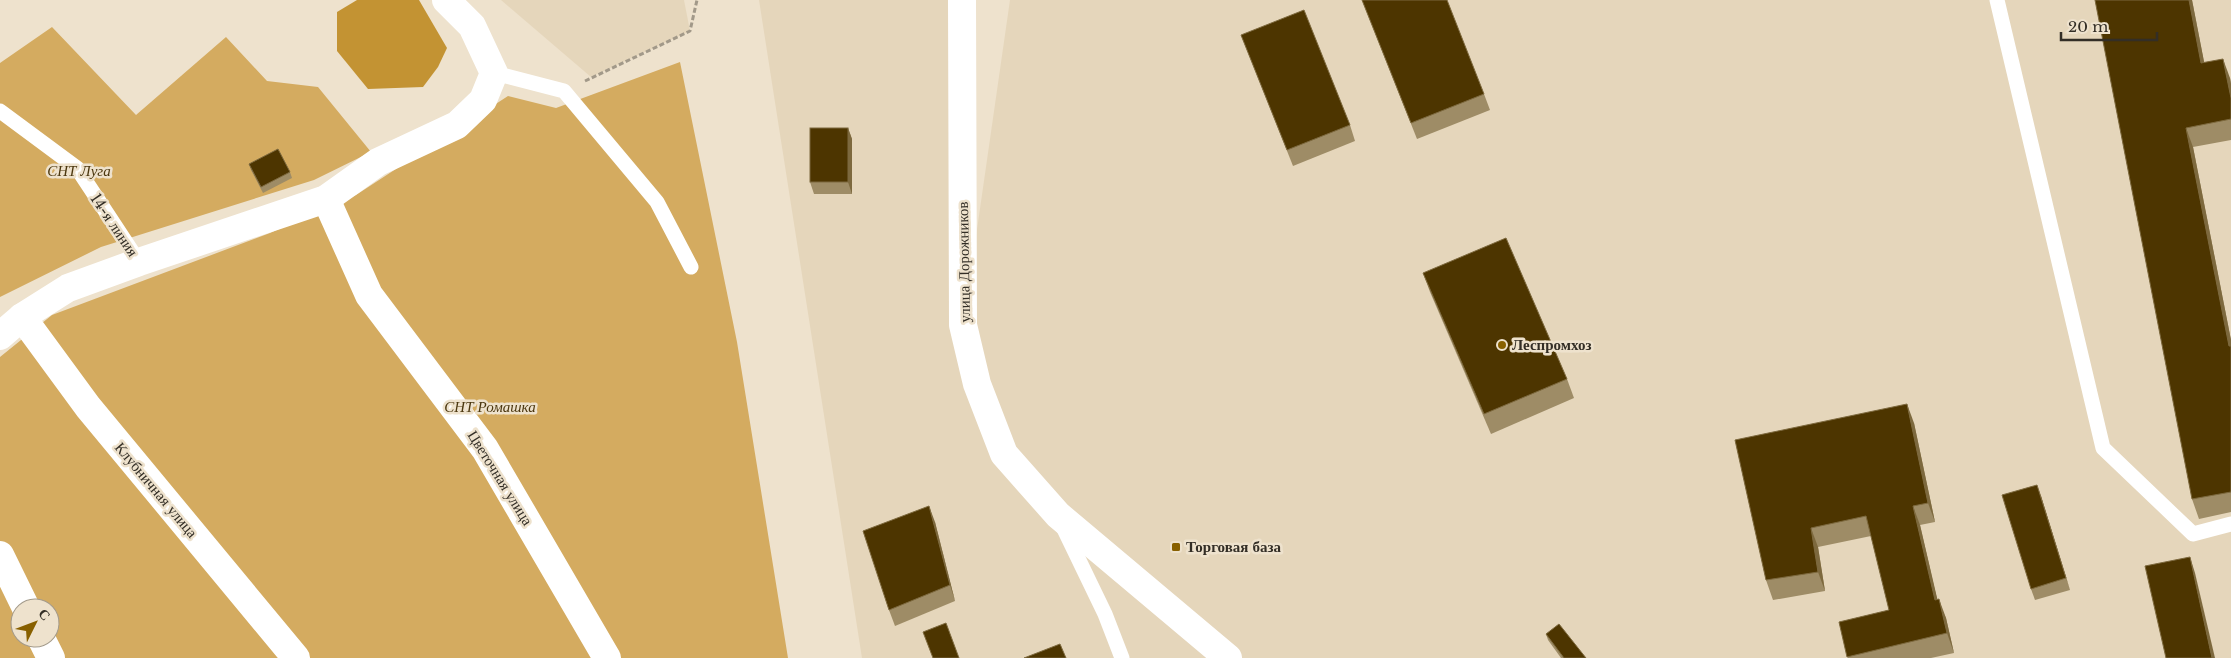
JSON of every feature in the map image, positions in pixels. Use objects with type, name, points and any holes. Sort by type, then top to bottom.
[{"type":"street","points":[[0,336],[22,317],[68,288],[138,262],[326,199],[378,162],[457,125],[483,100],[494,73],[472,26],[446,0]]},
{"type":"street","name":"улица Дорожников","points":[[962,0],[963,325],[977,384],[1004,454],[1058,515],[1228,658]]},
{"type":"street","name":"Цветочная улица","points":[[326,199],[369,296],[484,449],[607,658]]},
{"type":"street","name":"Клубничная улица","points":[[22,317],[88,407],[296,658]]},
{"type":"street","points":[[0,555],[21,598]]},
{"type":"lane","points":[[1997,0],[2103,448],[2193,534],[2231,524]]},
{"type":"lane","points":[[494,73],[564,91],[657,202],[692,267]]},
{"type":"lane","name":"14-я линия","points":[[0,111],[77,168],[138,262]]},
{"type":"lane","points":[[1058,515],[1105,614],[1122,658]]},
{"type":"path","points":[[564,91],[690,31],[697,0]]},
{"type":"shaded area","points":[[357,0],[419,0],[447,48],[438,67],[423,87],[368,89],[337,51],[337,12]]},
{"type":"shaded area","points":[[501,0],[684,0],[690,31],[591,77]]},
{"type":"shaded area","points":[[759,0],[963,0],[964,320],[1010,0],[2231,0],[2231,658],[862,658]]},
{"type":"green space","name":"СНТ Луга","points":[[52,27],[136,115],[226,37],[267,81],[318,87],[371,152],[314,180],[101,247],[0,297],[0,63]]},
{"type":"green space","name":"СНТ Ромашка","points":[[680,62],[737,342],[788,658],[0,658],[0,357],[52,315],[270,233],[356,195],[508,96],[556,108]]},
{"type":"building","points":[[1362,0],[1447,0],[1484,94],[1411,123]]},
{"type":"building","points":[[2095,0],[2189,0],[2201,63],[2223,59],[2231,98],[2231,119],[2186,128],[2229,346],[2231,346],[2231,492],[2192,499]]},
{"type":"building","points":[[1304,10],[1350,125],[1287,150],[1241,35]]},
{"type":"building","points":[[810,128],[848,128],[848,182],[810,182]]},
{"type":"building","points":[[278,149],[290,172],[261,187],[249,164]]},
{"type":"building","name":"Леспромхоз","points":[[1506,238],[1567,379],[1484,414],[1423,273]]},
{"type":"building","points":[[1907,404],[1928,503],[1913,506],[1935,600],[1939,599],[1947,633],[1847,657],[1839,622],[1889,610],[1866,516],[1811,528],[1818,572],[1766,580],[1735,440]]},
{"type":"building","points":[[2037,485],[2066,578],[2031,589],[2002,495]]},
{"type":"building","points":[[929,506],[950,585],[889,610],[863,531]]},
{"type":"building","points":[[2190,557],[2212,658],[2166,658],[2145,566]]},
{"type":"building","points":[[946,623],[959,658],[933,658],[923,632]]},
{"type":"building","points":[[1559,624],[1586,658],[1564,658],[1546,634]]},
{"type":"building","points":[[1060,644],[1066,658],[1024,658]]},
{"type":"place","name":"Леспромхоз","points":[[1502,345]]},
{"type":"place","name":"Торговая база","points":[[1176,547]]}]
